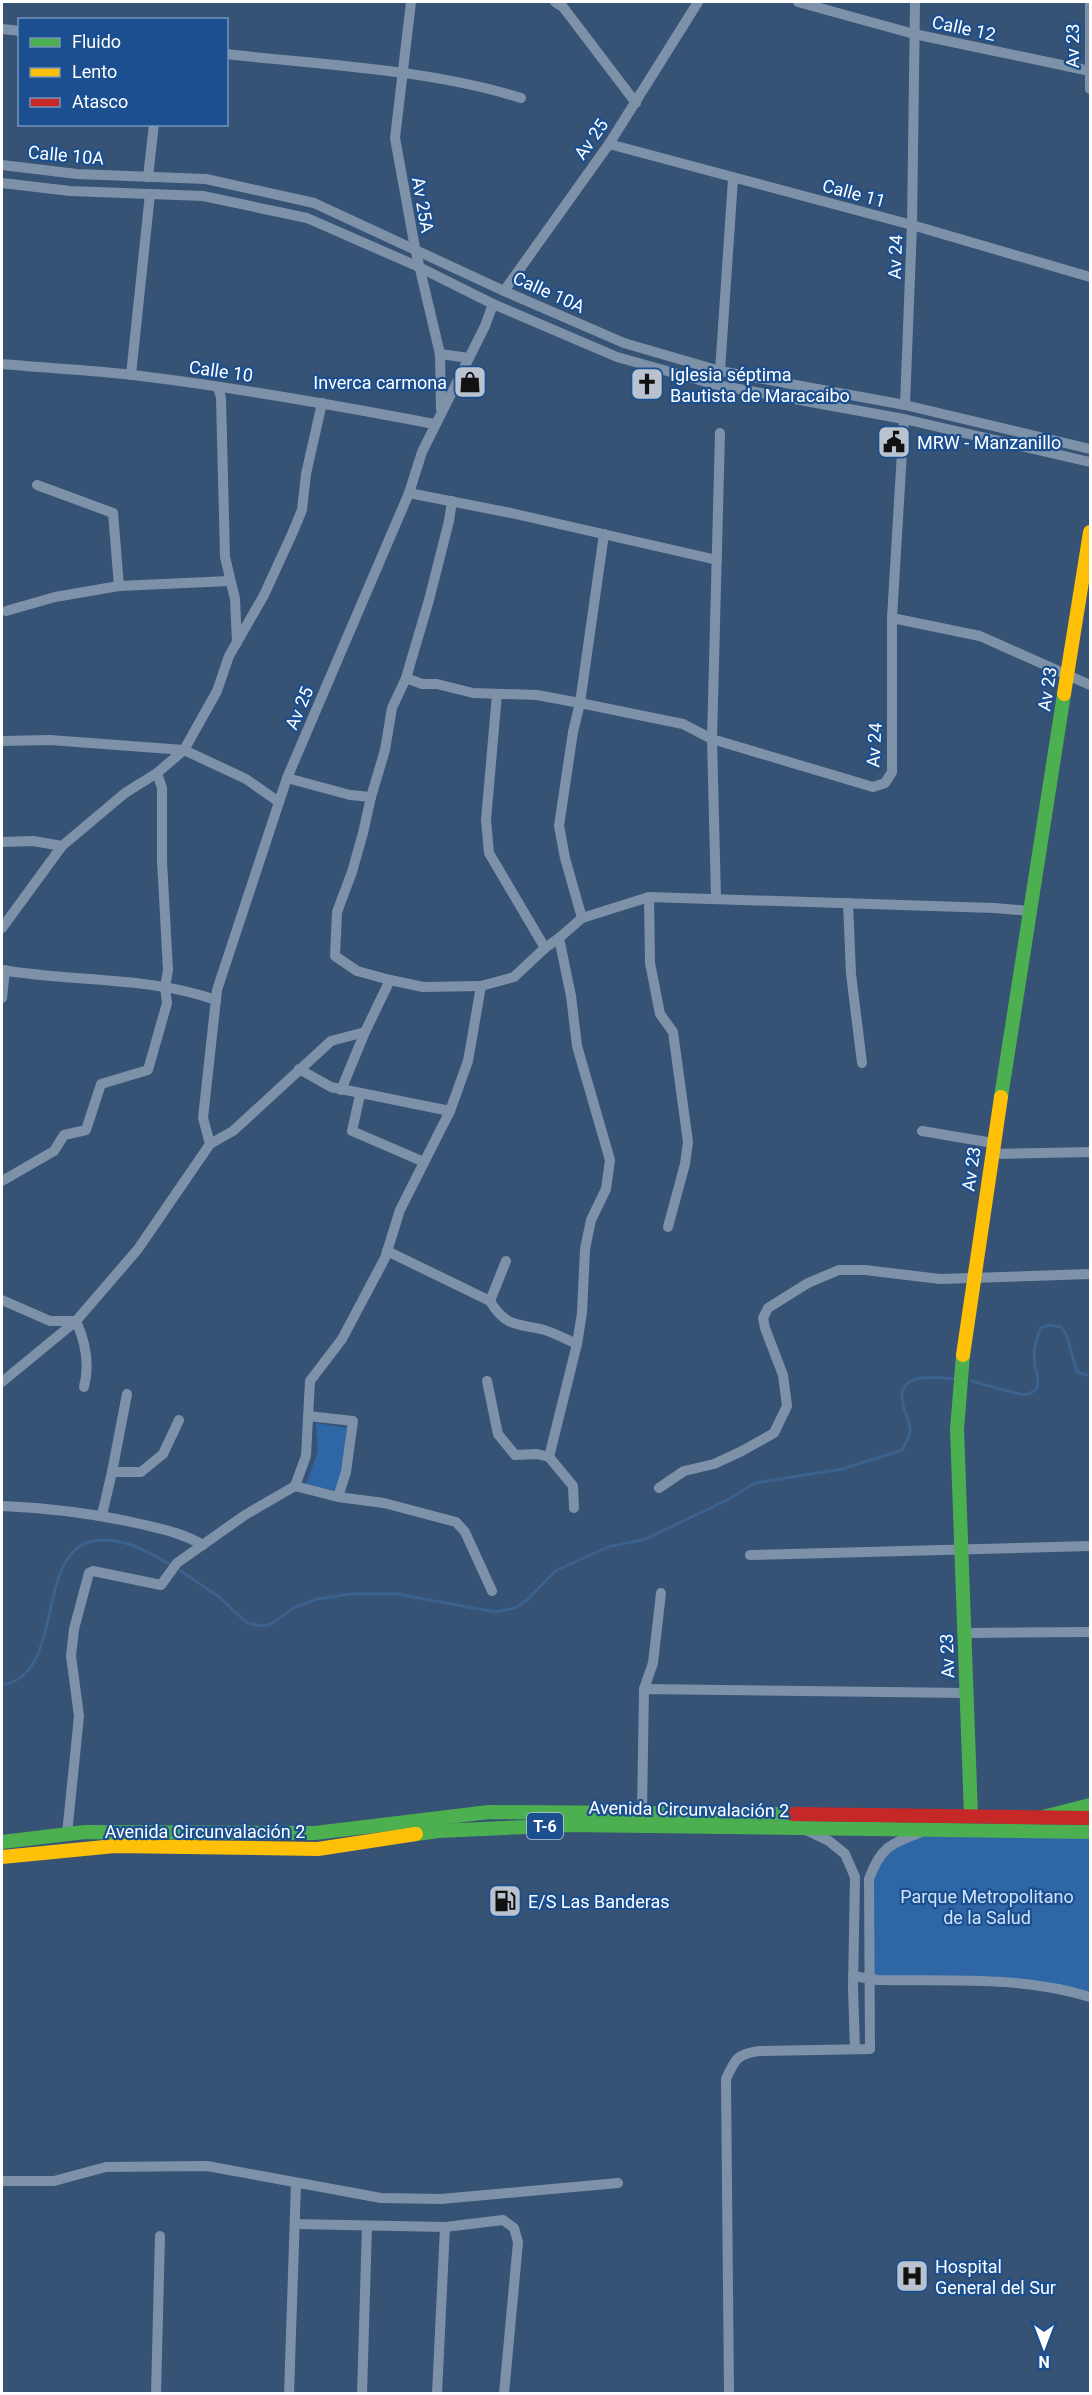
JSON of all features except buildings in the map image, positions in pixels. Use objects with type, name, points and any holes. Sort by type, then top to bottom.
[{"type":"main road","name":"Av 23","points":[[970,1816],[957,1430],[960,1373],[992,1148],[1090,532]]},
{"type":"main road","points":[[1043,1817],[1090,1805]]},
{"type":"main road","name":"Avenida Circunvalación 2","points":[[2,1842],[85,1832],[315,1833],[489,1812],[1090,1818]]},
{"type":"main road","name":"Avenida Circunvalación 2","points":[[2,1857],[115,1846],[318,1849],[439,1831],[570,1825],[1090,1832]]},
{"type":"main road","points":[[1041,1832],[1090,1842]]},
{"type":"street","name":"Av 25A","points":[[411,2],[395,138],[415,248],[440,354],[441,412]]},
{"type":"street","points":[[555,2],[563,7],[636,103]]},
{"type":"street","name":"Av 25","points":[[504,291],[609,144],[698,2]]},
{"type":"street","name":"Calle 12","points":[[798,2],[914,34],[1090,71]]},
{"type":"street","name":"Av 24","points":[[905,405],[912,225],[915,2]]},
{"type":"street","name":"Av 23","points":[[1090,2],[1090,90]]},
{"type":"street","points":[[2,29],[18,31]]},
{"type":"street","points":[[228,54],[403,74],[484,86],[521,98]]},
{"type":"street","points":[[148,177],[154,126]]},
{"type":"street","name":"Calle 11","points":[[609,144],[912,225],[1090,277]]},
{"type":"street","name":"Calle 10A","points":[[2,165],[77,174],[206,179],[314,203],[504,291],[624,343],[720,371],[905,405],[1090,449]]},
{"type":"street","points":[[720,371],[733,179]]},
{"type":"street","name":"Calle 10A","points":[[2,183],[70,191],[203,196],[307,218],[419,267],[493,304],[618,357],[717,385],[904,420],[1090,462]]},
{"type":"street","points":[[132,375],[150,194]]},
{"type":"street","name":"Av 25","points":[[210,1144],[202,1118],[217,990],[287,778],[409,493],[434,424],[469,358],[493,304]]},
{"type":"street","points":[[440,354],[469,358]]},
{"type":"street","name":"Calle 10","points":[[2,364],[132,375],[322,403],[434,424]]},
{"type":"street","points":[[218,387],[221,398],[225,557],[235,599],[237,644]]},
{"type":"street","points":[[2,928],[62,846],[125,793],[157,773],[184,750],[216,691],[229,656],[278,565],[302,510],[306,474],[322,403]]},
{"type":"street","name":"Av 24","points":[[712,739],[873,787],[885,783],[892,772],[892,618],[904,420]]},
{"type":"street","points":[[716,899],[712,739],[720,433]]},
{"type":"street","points":[[37,485],[113,513],[119,586]]},
{"type":"street","points":[[409,493],[717,560]]},
{"type":"street","points":[[452,501],[432,589],[406,678],[392,708],[385,750],[352,872],[337,912],[335,956],[357,971],[423,987],[481,986],[514,977],[582,918],[649,897],[1031,911]]},
{"type":"street","points":[[582,918],[565,858],[559,826],[573,732],[580,703],[604,534]]},
{"type":"street","points":[[6,611],[55,597],[119,586],[230,581]]},
{"type":"street","points":[[892,618],[980,636],[1068,673],[1090,685]]},
{"type":"street","points":[[406,678],[422,684],[437,684],[472,693],[537,695],[580,703],[683,724],[712,739]]},
{"type":"street","points":[[497,694],[486,820],[489,853],[545,948]]},
{"type":"street","points":[[2,741],[50,740],[184,750],[246,779],[279,802]]},
{"type":"street","points":[[2,1181],[54,1151],[64,1135],[86,1130],[101,1084],[148,1070],[167,1003],[165,987],[168,970],[162,861],[162,788],[157,773]]},
{"type":"street","points":[[287,778],[350,795],[371,797]]},
{"type":"street","points":[[2,842],[33,841],[62,846]]},
{"type":"street","points":[[649,897],[650,963],[660,1014],[673,1032],[688,1142],[685,1164],[668,1227]]},
{"type":"street","points":[[848,903],[851,974],[862,1063]]},
{"type":"street","points":[[549,1457],[577,1344],[582,1313],[585,1249],[591,1220],[606,1189],[610,1160],[577,1046],[559,938]]},
{"type":"street","points":[[2,998],[3,970],[165,987],[216,1000]]},
{"type":"street","points":[[341,1090],[390,980]]},
{"type":"street","points":[[67,1834],[79,1716],[70,1656],[86,1578],[93,1571],[160,1585],[177,1563],[245,1515],[295,1486],[306,1456],[310,1381],[342,1339],[387,1251],[400,1210],[450,1111],[468,1061],[481,986]]},
{"type":"street","points":[[2,1382],[76,1321],[138,1249],[210,1144],[233,1131],[331,1041],[365,1032]]},
{"type":"street","points":[[299,1069],[331,1088],[450,1111]]},
{"type":"street","points":[[360,1095],[352,1131],[424,1162]]},
{"type":"street","points":[[922,1131],[992,1148],[1090,1152]]},
{"type":"street","points":[[387,1251],[490,1301],[505,1320],[519,1326],[543,1330],[577,1344]]},
{"type":"street","points":[[490,1301],[506,1262]]},
{"type":"street","points":[[659,1488],[684,1471],[714,1464],[774,1433],[787,1406],[783,1375],[763,1318],[768,1308],[808,1283],[840,1270],[865,1270],[940,1279],[1090,1274]]},
{"type":"street","points":[[2,1300],[50,1321],[76,1321]]},
{"type":"street","points":[[76,1321],[84,1336],[89,1370],[84,1387]]},
{"type":"street","points":[[487,1382],[498,1434],[515,1455],[537,1454],[549,1457],[573,1486],[574,1508]]},
{"type":"street","points":[[102,1515],[126,1394]]},
{"type":"street","points":[[308,1416],[353,1421],[346,1472],[338,1497]]},
{"type":"street","points":[[112,1472],[141,1472],[163,1454],[179,1420]]},
{"type":"street","points":[[295,1486],[338,1497],[384,1503],[456,1522],[465,1532],[492,1591]]},
{"type":"street","points":[[2,1506],[47,1508],[102,1515],[186,1535],[203,1545]]},
{"type":"street","points":[[750,1555],[1090,1546]]},
{"type":"street","points":[[642,1812],[644,1689],[653,1663],[661,1593]]},
{"type":"street","points":[[965,1633],[1090,1632]]},
{"type":"street","points":[[644,1689],[967,1694]]},
{"type":"street","points":[[802,1828],[829,1841],[845,1854],[855,1877],[853,1976],[855,2049]]},
{"type":"street","points":[[729,2394],[726,2079],[733,2064],[743,2053],[870,2049],[869,1879],[877,1857],[890,1846],[927,1830]]},
{"type":"street","points":[[853,1976],[1030,1983],[1090,1997]]},
{"type":"street","points":[[2,2181],[54,2181],[106,2167],[207,2166],[381,2198],[441,2199],[618,2183]]},
{"type":"street","points":[[289,2394],[296,2184]]},
{"type":"street","points":[[295,2224],[445,2227],[503,2220],[514,2228],[518,2242],[504,2394]]},
{"type":"street","points":[[362,2394],[368,2226]]},
{"type":"street","points":[[437,2394],[445,2227]]},
{"type":"street","points":[[156,2394],[160,2236]]},
{"type":"green space","points":[[316,1423],[347,1428],[343,1470],[336,1491],[306,1484],[318,1451]]},
{"type":"green space","name":"Parque Metropolitano de la Salud","points":[[927,1830],[1090,1832],[1090,1997],[1067,1990],[869,1978],[869,1879],[877,1857]]},
{"type":"waterway","points":[[971,1381],[1023,1395],[1034,1391],[1038,1385],[1034,1361],[1036,1342],[1041,1328],[1049,1325],[1061,1327],[1066,1334],[1077,1372],[1090,1376]]},
{"type":"waterway","points":[[181,1571],[219,1597],[247,1623],[262,1626],[271,1624],[295,1607],[317,1599],[350,1594],[397,1594],[495,1612],[515,1608],[527,1600],[555,1571],[608,1547],[646,1539],[731,1498],[755,1483],[842,1469],[902,1450],[910,1432],[903,1405],[902,1394],[905,1386],[918,1378],[955,1379]]},
{"type":"waterway","points":[[2,1685],[24,1674],[38,1654],[60,1573],[73,1552],[93,1541],[125,1543],[171,1565]]},
{"type":"traffic: fast","points":[[1001,1097],[1064,694]]},
{"type":"traffic: fast","points":[[963,1355],[957,1429],[971,1816]]},
{"type":"traffic: fast","points":[[1043,1817],[1090,1805]]},
{"type":"traffic: fast","points":[[2,1842],[85,1832],[315,1833],[489,1812],[793,1814]]},
{"type":"traffic: fast","points":[[416,1834],[570,1825],[1090,1832]]},
{"type":"traffic: slow","points":[[1064,694],[1090,532]]},
{"type":"traffic: slow","points":[[963,1355],[1001,1097]]},
{"type":"traffic: slow","points":[[2,1857],[115,1846],[318,1849],[416,1834]]},
{"type":"traffic: jam","points":[[793,1814],[1090,1818]]},
{"type":"place","name":"Inverca carmona","points":[[470,382]]},
{"type":"place","name":"Iglesia séptima Bautista de Maracaibo","points":[[647,384]]},
{"type":"place","name":"MRW - Manzanillo","points":[[894,442]]},
{"type":"place","name":"E/S Las Banderas","points":[[505,1901]]},
{"type":"place","name":"Hospital General del Sur","points":[[912,2276]]}]
